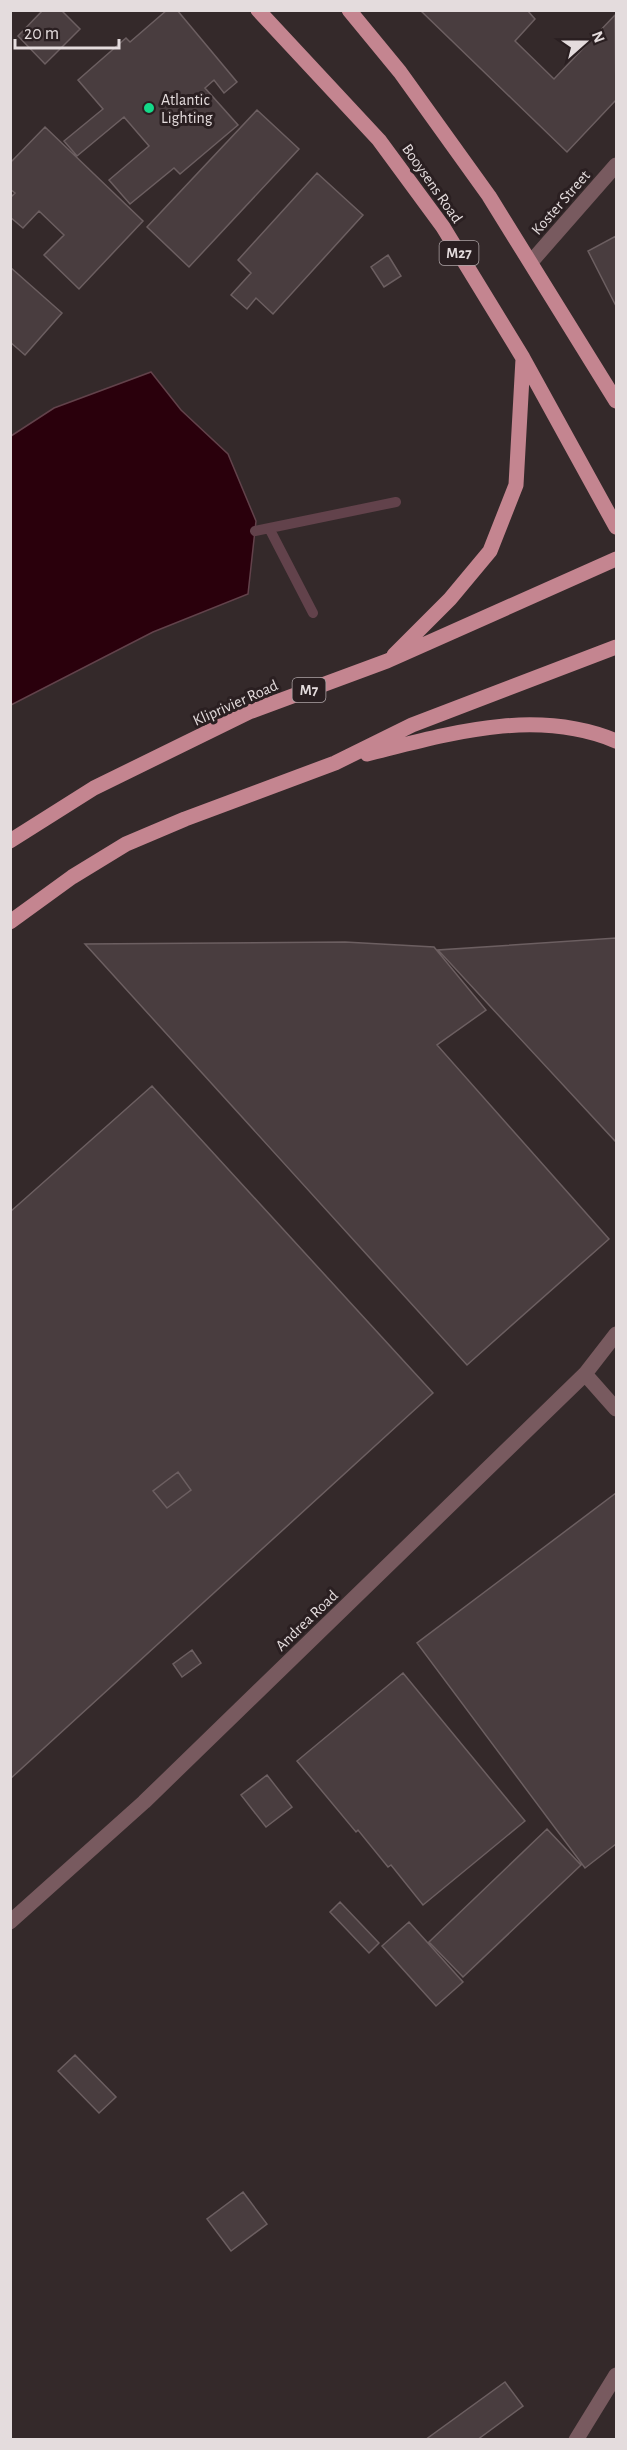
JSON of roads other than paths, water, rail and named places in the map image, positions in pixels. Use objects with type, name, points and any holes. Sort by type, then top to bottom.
[{"type":"main road","name":"Booysens Road","points":[[258,10],[353,110],[399,165],[443,227],[523,358],[616,527]]},
{"type":"main road","points":[[350,10],[435,119],[489,196],[616,401]]},
{"type":"main road","points":[[387,661],[450,599],[490,551],[516,485],[523,358]]},
{"type":"main road","name":"Kliprivier Road","points":[[10,841],[94,788],[249,712],[387,661],[616,559]]},
{"type":"main road","points":[[10,922],[72,877],[126,844],[184,819],[335,762],[412,725],[616,647]]},
{"type":"main road","points":[[335,762],[476,728],[527,724],[603,735],[616,741]]},
{"type":"street","name":"Koster Street","points":[[531,262],[616,165]]},
{"type":"street","name":"Andrea Road","points":[[10,1922],[144,1802],[585,1374],[616,1334]]},
{"type":"street","points":[[585,1374],[616,1410]]},
{"type":"street","points":[[576,2439],[616,2375]]},
{"type":"waterway","points":[[255,531],[396,502]]},
{"type":"waterway","points":[[269,528],[313,613]]},
{"type":"place","name":"Atlantic Lighting","points":[[149,108]]}]
